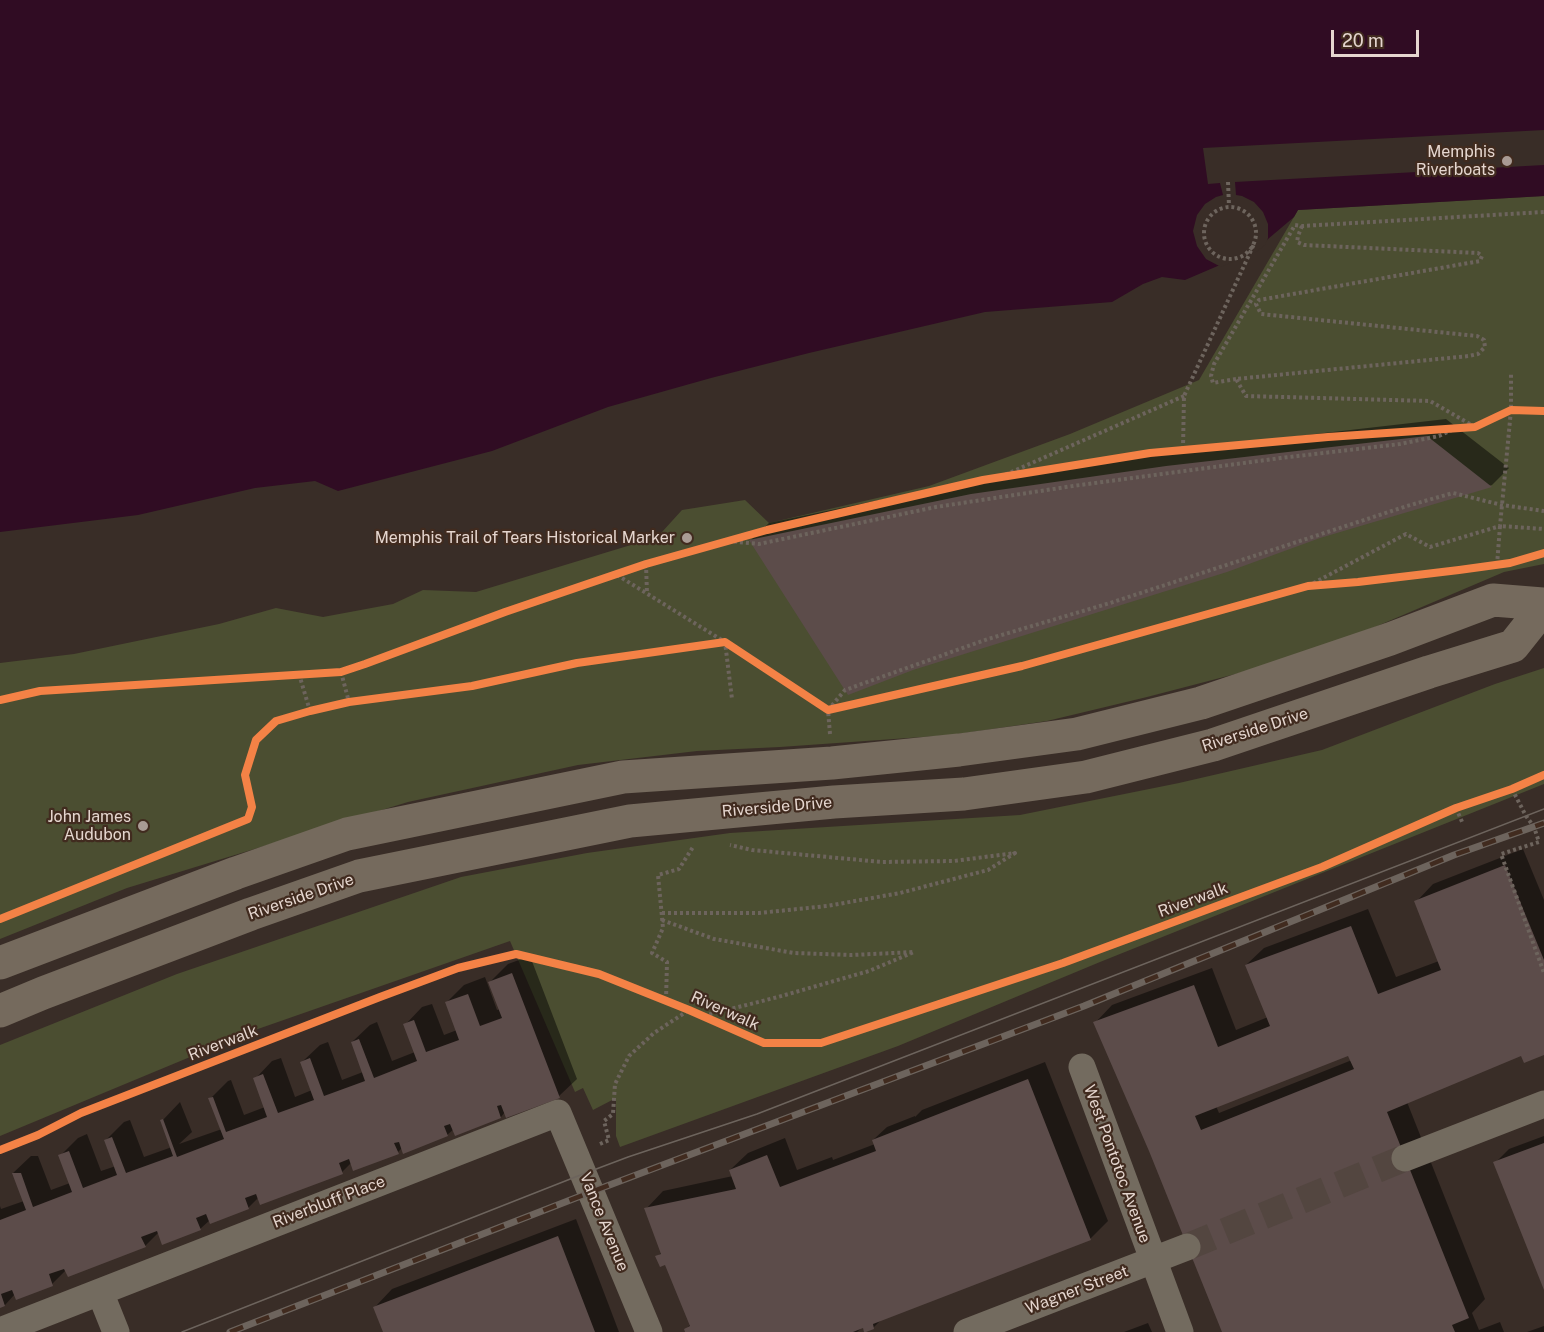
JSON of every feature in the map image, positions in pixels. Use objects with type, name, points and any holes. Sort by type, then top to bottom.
[{"type":"main road","name":"Riverside Drive","points":[[0,963],[236,873],[347,834],[623,777],[842,762],[959,750],[1077,734],[1201,703],[1390,639],[1493,600],[1544,605]]},
{"type":"main road","name":"Riverside Drive","points":[[0,1011],[240,918],[359,876],[630,821],[834,802],[964,794],[1086,777],[1213,746],[1513,646],[1544,605]]},
{"type":"street","name":"West Pontotoc Avenue","points":[[1082,1067],[1180,1332]]},
{"type":"street","points":[[1405,1158],[1544,1104]]},
{"type":"street","name":"Vance Avenue","points":[[558,1113],[648,1332]]},
{"type":"street","name":"Riverbluff Place","points":[[0,1331],[558,1113]]},
{"type":"street","name":"Wagner Street","points":[[967,1332],[1187,1247]]},
{"type":"street","points":[[100,1292],[116,1332]]},
{"type":"path","points":[[1228,183],[1229,206]]},
{"type":"path","points":[[1183,449],[1184,396],[1254,244],[1257,231],[1252,218],[1242,209],[1229,206],[1215,211],[1206,221],[1204,235],[1209,248],[1219,256],[1232,259],[1245,255],[1254,244]]},
{"type":"path","points":[[1302,226],[1297,242],[1304,245],[1478,253],[1482,256],[1479,261],[1259,300],[1256,304],[1261,314],[1477,336],[1484,340],[1485,347],[1478,354],[1469,356],[1213,383],[1211,376],[1214,364],[1295,225],[1544,212]]},
{"type":"path","points":[[1488,566],[1500,565],[1500,526],[1511,372]]},
{"type":"path","points":[[1236,379],[1246,396],[1430,401],[1475,427]]},
{"type":"path","points":[[996,478],[1184,396]]},
{"type":"path","points":[[1502,414],[1510,410],[1522,410]]},
{"type":"path","points":[[1420,431],[1475,427],[1484,423]]},
{"type":"path","points":[[728,541],[759,544],[936,507],[1108,481],[1400,444],[1439,436],[1454,429]]},
{"type":"path","points":[[1172,450],[1194,448]]},
{"type":"path","points":[[996,478],[1035,472]]},
{"type":"path","points":[[831,744],[828,710],[845,690],[988,639],[1110,603],[1407,506],[1453,494],[1502,505],[1544,511]]},
{"type":"path","points":[[1308,586],[1406,534],[1430,548],[1500,526],[1544,529]]},
{"type":"path","points":[[718,544],[748,536]]},
{"type":"path","points":[[636,568],[656,561]]},
{"type":"path","points":[[646,564],[647,594]]},
{"type":"path","points":[[606,579],[627,571]]},
{"type":"path","points":[[617,575],[735,648]]},
{"type":"path","points":[[1296,589],[1329,585]]},
{"type":"path","points":[[714,644],[725,642]]},
{"type":"path","points":[[725,642],[732,699]]},
{"type":"path","points":[[331,672],[345,670],[349,702]]},
{"type":"path","points":[[287,675],[310,673]]},
{"type":"path","points":[[299,674],[310,711]]},
{"type":"path","points":[[339,704],[360,701]]},
{"type":"path","points":[[819,704],[828,710],[839,708]]},
{"type":"path","points":[[298,714],[320,709]]},
{"type":"path","points":[[1512,789],[1534,827],[1539,842],[1502,854],[1544,974]]},
{"type":"path","points":[[1456,808],[1463,824]]},
{"type":"path","points":[[662,913],[759,914],[827,906],[900,893],[988,870],[1015,853],[954,861],[882,862],[753,850],[720,843]]},
{"type":"path","points":[[666,1000],[667,962],[652,953],[663,928],[658,875],[680,869],[694,845]]},
{"type":"path","points":[[662,920],[714,939],[794,954],[852,955],[915,951],[870,971],[703,1016]]},
{"type":"path","points":[[576,1154],[609,1140],[604,1121],[613,1114],[615,1084],[629,1056],[654,1033],[689,1010]]},
{"type":"green space","points":[[1544,196],[1544,564],[1504,572],[1328,647],[1243,672],[1047,721],[951,735],[697,751],[578,765],[408,802],[127,888],[0,939],[0,663],[74,654],[219,624],[276,608],[323,617],[393,604],[423,590],[476,592],[644,541],[662,532],[682,510],[745,500],[769,523],[929,486],[1070,434],[1199,380],[1298,210]]},
{"type":"green space","points":[[1544,668],[1544,784],[1100,962],[898,1046],[620,1147],[616,1136],[616,1098],[593,1110],[583,1088],[575,1092],[510,941],[255,1030],[0,1136],[0,1045],[177,974],[461,877],[587,853],[730,833],[1020,815],[1179,783],[1322,750],[1495,684]]},
{"type":"shaded area","points":[[0,0],[1544,0],[1544,196],[1298,210],[1294,217],[1255,250],[1185,280],[1162,277],[1143,284],[1112,302],[985,312],[809,353],[608,407],[492,451],[338,491],[315,481],[255,488],[138,515],[0,532]]},
{"type":"pier","points":[[1544,130],[1544,165],[1235,182],[1236,195],[1254,202],[1263,212],[1268,224],[1268,238],[1265,245],[1256,252],[1221,267],[1206,259],[1197,246],[1193,231],[1197,215],[1205,204],[1223,195],[1220,183],[1208,184],[1203,148]]},
{"type":"building","points":[[1427,436],[1492,487],[1320,538],[1227,572],[913,670],[848,695],[749,540],[971,494],[1166,466]]},
{"type":"building","points":[[1505,865],[1544,960],[1544,1055],[1524,1063],[1521,1056],[1387,1112],[1469,1318],[1452,1325],[1455,1332],[1222,1332],[1149,1151],[1093,1022],[1194,985],[1218,1047],[1270,1026],[1245,965],[1351,926],[1378,994],[1441,970],[1414,901]],"holes":[[[1348,1056],[1354,1069],[1201,1130],[1195,1116]]]},
{"type":"building","points":[[512,973],[560,1098],[506,1118],[501,1105],[497,1106],[501,1118],[455,1136],[450,1124],[444,1126],[448,1136],[403,1154],[399,1142],[394,1143],[399,1154],[353,1171],[349,1159],[339,1163],[343,1174],[260,1205],[256,1194],[245,1198],[249,1209],[210,1224],[206,1214],[196,1218],[201,1230],[162,1245],[157,1231],[141,1237],[146,1247],[68,1277],[64,1269],[49,1274],[53,1286],[16,1300],[12,1290],[1,1294],[5,1306],[0,1308],[0,1220],[26,1210],[12,1173],[21,1173],[33,1207],[72,1192],[58,1155],[69,1151],[83,1188],[117,1175],[104,1140],[112,1137],[126,1173],[173,1156],[160,1120],[163,1119],[177,1157],[224,1139],[208,1098],[213,1097],[226,1132],[267,1117],[253,1078],[263,1074],[278,1113],[314,1100],[300,1062],[310,1058],[324,1096],[365,1081],[351,1042],[359,1039],[374,1078],[417,1061],[403,1024],[414,1020],[426,1052],[459,1040],[445,1002],[468,994],[480,1026],[502,1018],[488,982]]},
{"type":"building","points":[[1028,1079],[1091,1240],[873,1324],[874,1329],[866,1332],[863,1328],[853,1332],[685,1332],[684,1329],[690,1326],[665,1265],[660,1267],[655,1256],[661,1254],[644,1208],[736,1189],[729,1170],[767,1155],[780,1187],[876,1151],[872,1140]]},
{"type":"building","points":[[1544,1143],[1544,1290],[1493,1162]]},
{"type":"building","points":[[558,1236],[595,1332],[383,1332],[373,1307]]},
{"type":"tunnel","points":[[1187,1247],[1405,1158]]},
{"type":"tram line","points":[[182,1332],[583,1174],[757,1114],[1544,809]]},
{"type":"railway","points":[[230,1332],[591,1192],[1084,1006],[1454,855],[1544,823]]},
{"type":"cycle path","points":[[0,700],[40,691],[341,672],[505,612],[646,564],[767,530],[983,480],[1150,453],[1475,427],[1511,410],[1544,411]]},
{"type":"cycle path","points":[[0,919],[248,819],[252,807],[245,775],[256,740],[276,721],[310,711],[349,702],[472,686],[577,663],[725,642],[828,710],[1022,666],[1308,586],[1510,563],[1544,553]]},
{"type":"cycle path","name":"Riverwalk","points":[[0,1150],[38,1135],[81,1113],[380,997],[458,968],[516,954],[599,974],[764,1043],[821,1043],[1063,963],[1322,867],[1456,808],[1512,789],[1544,775]]},
{"type":"place","name":"Memphis Riverboats","points":[[1507,161]]},
{"type":"place","name":"Memphis Trail of Tears Historical Marker","points":[[687,538]]},
{"type":"place","name":"John James Audubon","points":[[143,826]]}]
